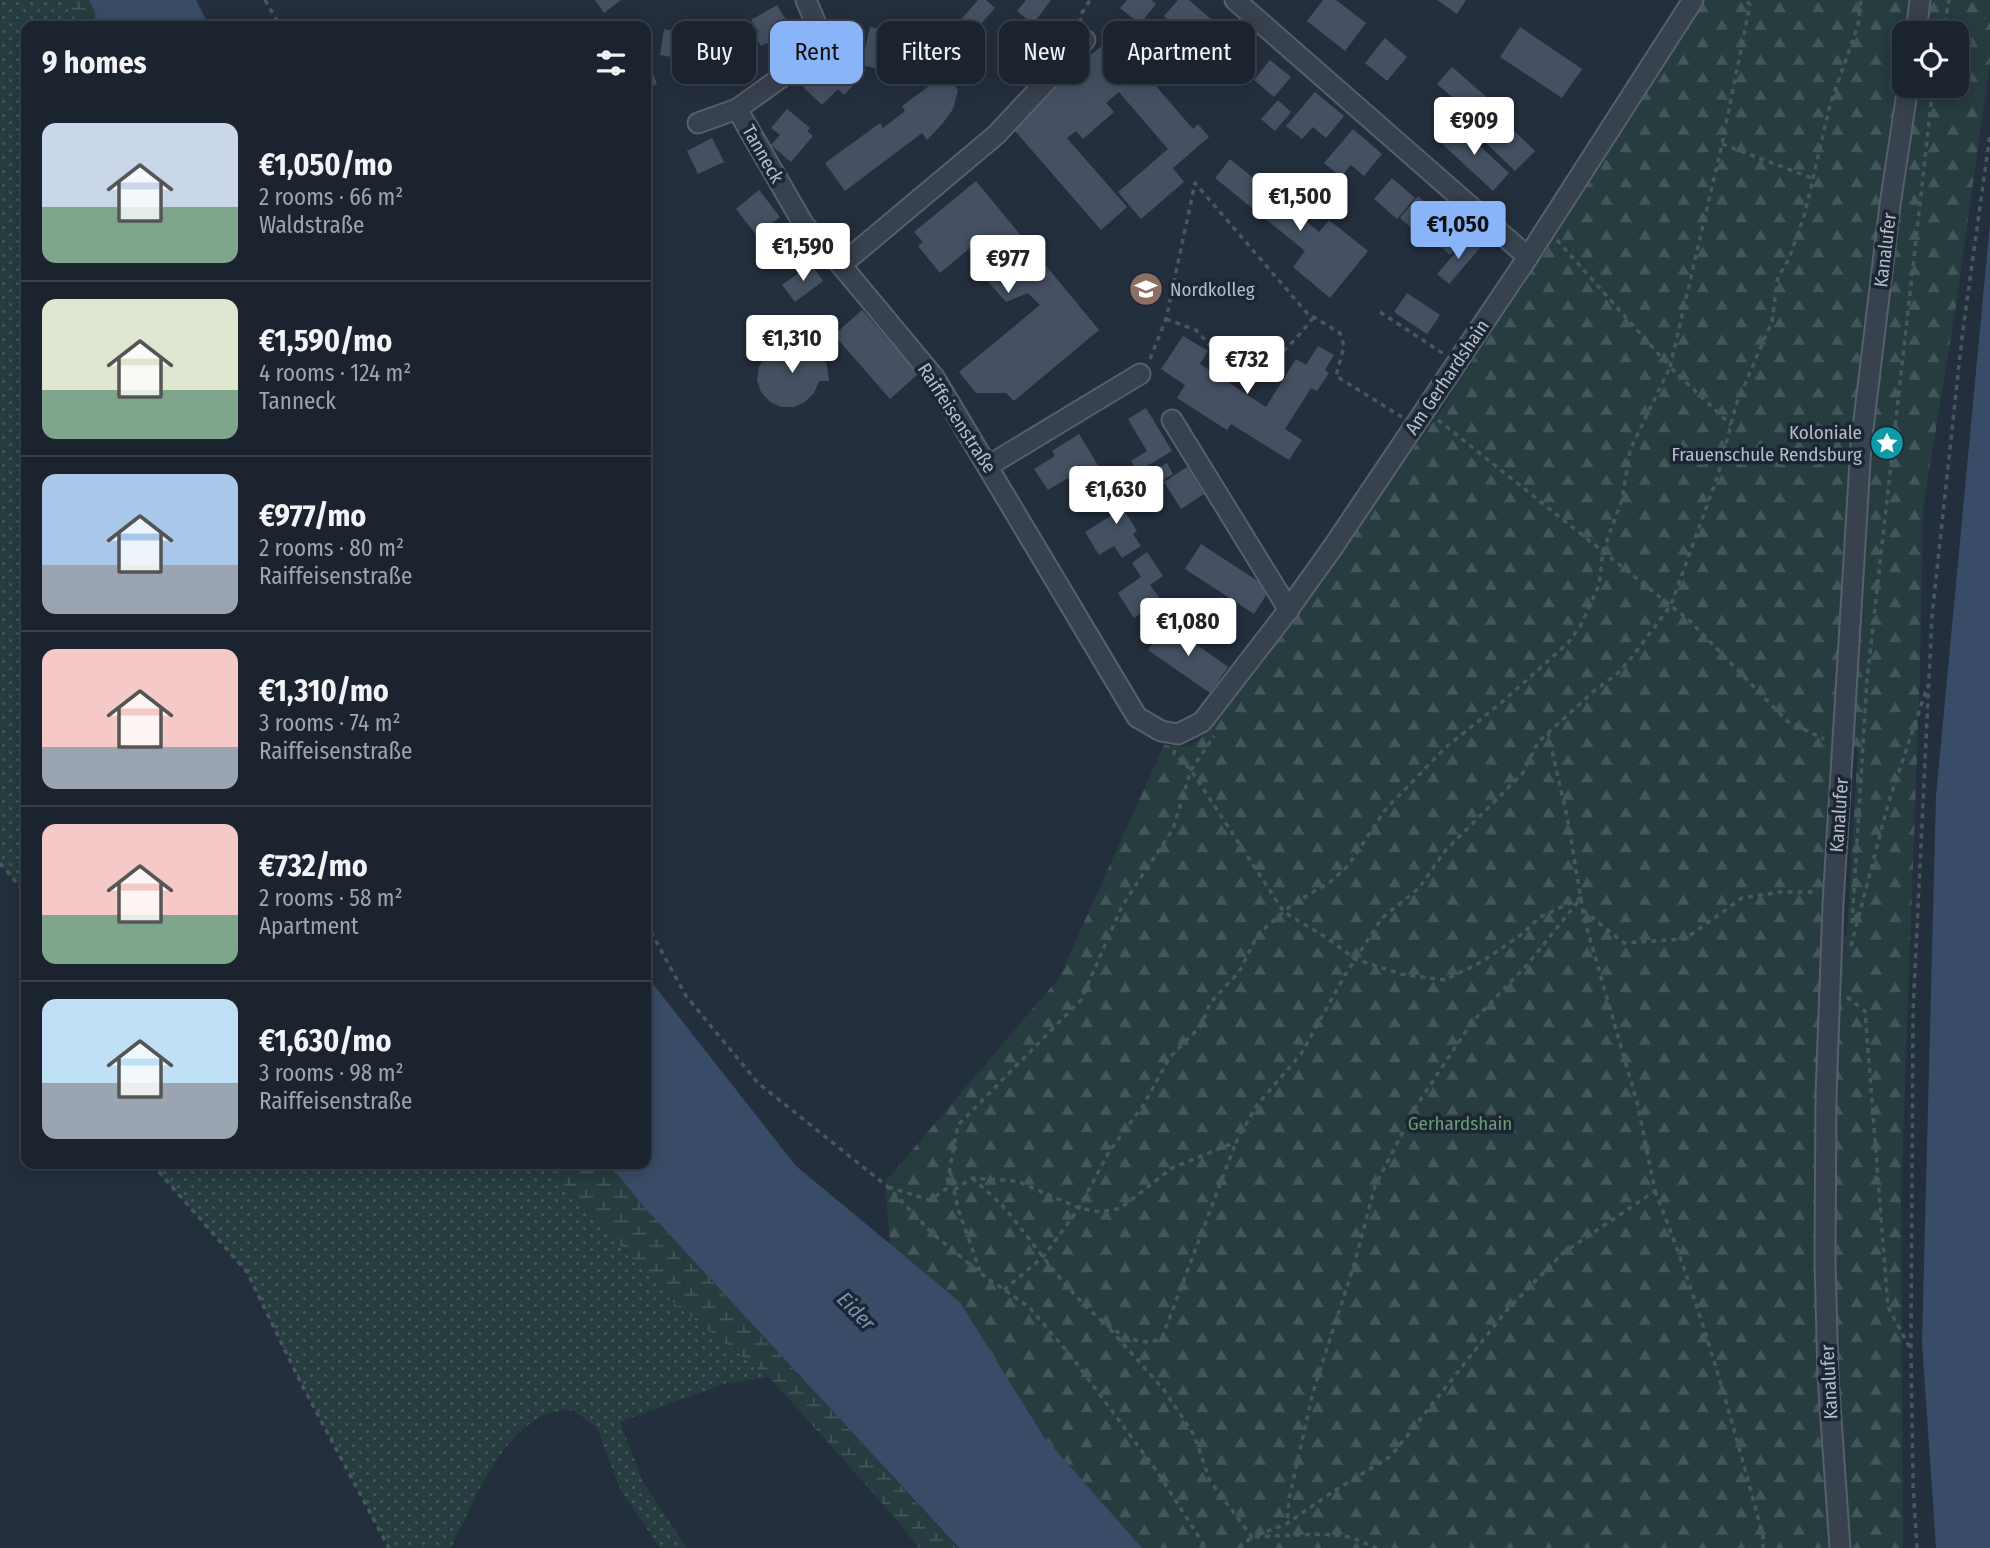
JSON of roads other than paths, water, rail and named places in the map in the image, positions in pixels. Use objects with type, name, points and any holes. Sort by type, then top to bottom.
[{"type":"street","name":"Tanneck","points":[[698,122],[737,109],[814,54],[822,38],[806,0]]},
{"type":"street","points":[[1235,0],[1528,257]]},
{"type":"street","name":"Am Gerhardshain","points":[[1178,734],[1202,722],[1289,610],[1528,257],[1693,0]]},
{"type":"street","points":[[1917,21],[1920,0]]},
{"type":"street","points":[[841,265],[996,135],[1044,84]]},
{"type":"street","name":"Kanalufer","points":[[1840,1548],[1828,1376],[1825,1261],[1830,984],[1861,445],[1890,205],[1906,98]]},
{"type":"street","name":"Tanneck","points":[[737,109],[804,225],[841,265]]},
{"type":"street","name":"Raiffeisenstraße","points":[[841,265],[934,377],[1137,717],[1161,731],[1178,734]]},
{"type":"street","points":[[988,466],[1140,374]]},
{"type":"street","points":[[1172,420],[1289,610]]},
{"type":"water","points":[[89,0],[196,0],[206,21],[99,21]]},
{"type":"water","points":[[1990,223],[1990,1548],[1936,1548],[1922,1342],[1936,796]]},
{"type":"water","name":"Eider","points":[[651,981],[796,1166],[960,1302],[1044,1437],[1142,1548],[959,1548],[644,1207],[613,1169],[651,1169]]},
{"type":"place","name":"Nordkolleg","points":[[1146,289]]},
{"type":"place","name":"Koloniale Frauenschule Rendsburg","points":[[1887,443]]},
{"type":"park label","name":"Gerhardshain","points":[[1460,1123]]}]
